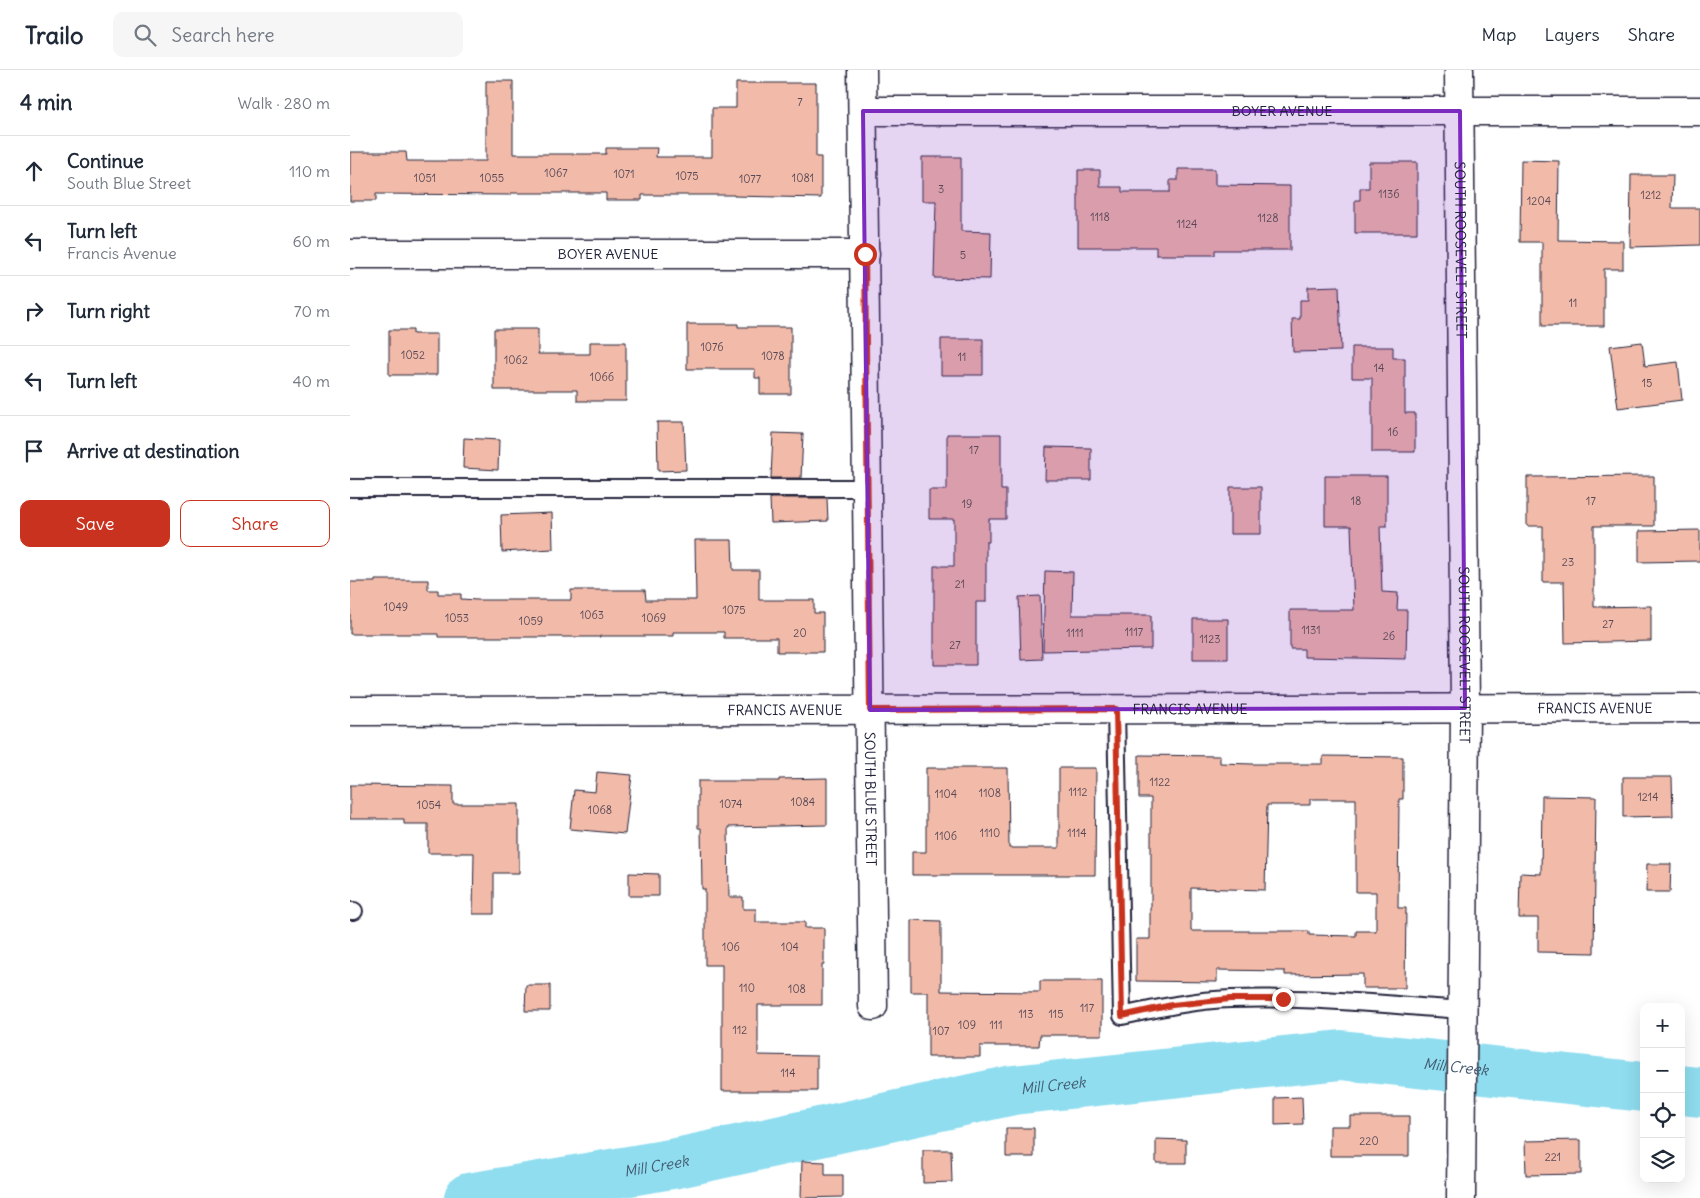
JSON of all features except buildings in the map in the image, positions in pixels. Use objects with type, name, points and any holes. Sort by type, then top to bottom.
[{"type":"street","name":"SOUTH BLUE STREET","points":[[862,70],[873,1006]]},
{"type":"street","name":"SOUTH ROOSEVELT STREET","points":[[1459,70],[1465,708],[1462,1198]]},
{"type":"street","name":"BOYER AVENUE","points":[[863,111],[1700,111]]},
{"type":"street","name":"BOYER AVENUE","points":[[350,254],[865,254]]},
{"type":"street","name":"FRANCIS AVENUE","points":[[350,711],[1700,708]]},
{"type":"lane","points":[[350,488],[867,488]]},
{"type":"lane","points":[[1116,709],[1122,1016],[1172,1005],[1230,999],[1341,1001],[1463,1019]]},
{"type":"highlighted area","points":[[863,111],[1460,111],[1465,708],[870,710]]},
{"type":"waterway","name":"Mill Creek","points":[[469,1198],[677,1163],[1013,1090],[1341,1055],[1640,1087]]},
{"type":"waterway","name":"Mill Creek","points":[[1685,1090],[1700,1092]]},
{"type":"route","points":[[865,254],[870,710],[1116,709],[1122,1016],[1172,1005],[1230,999],[1283,999]]}]
